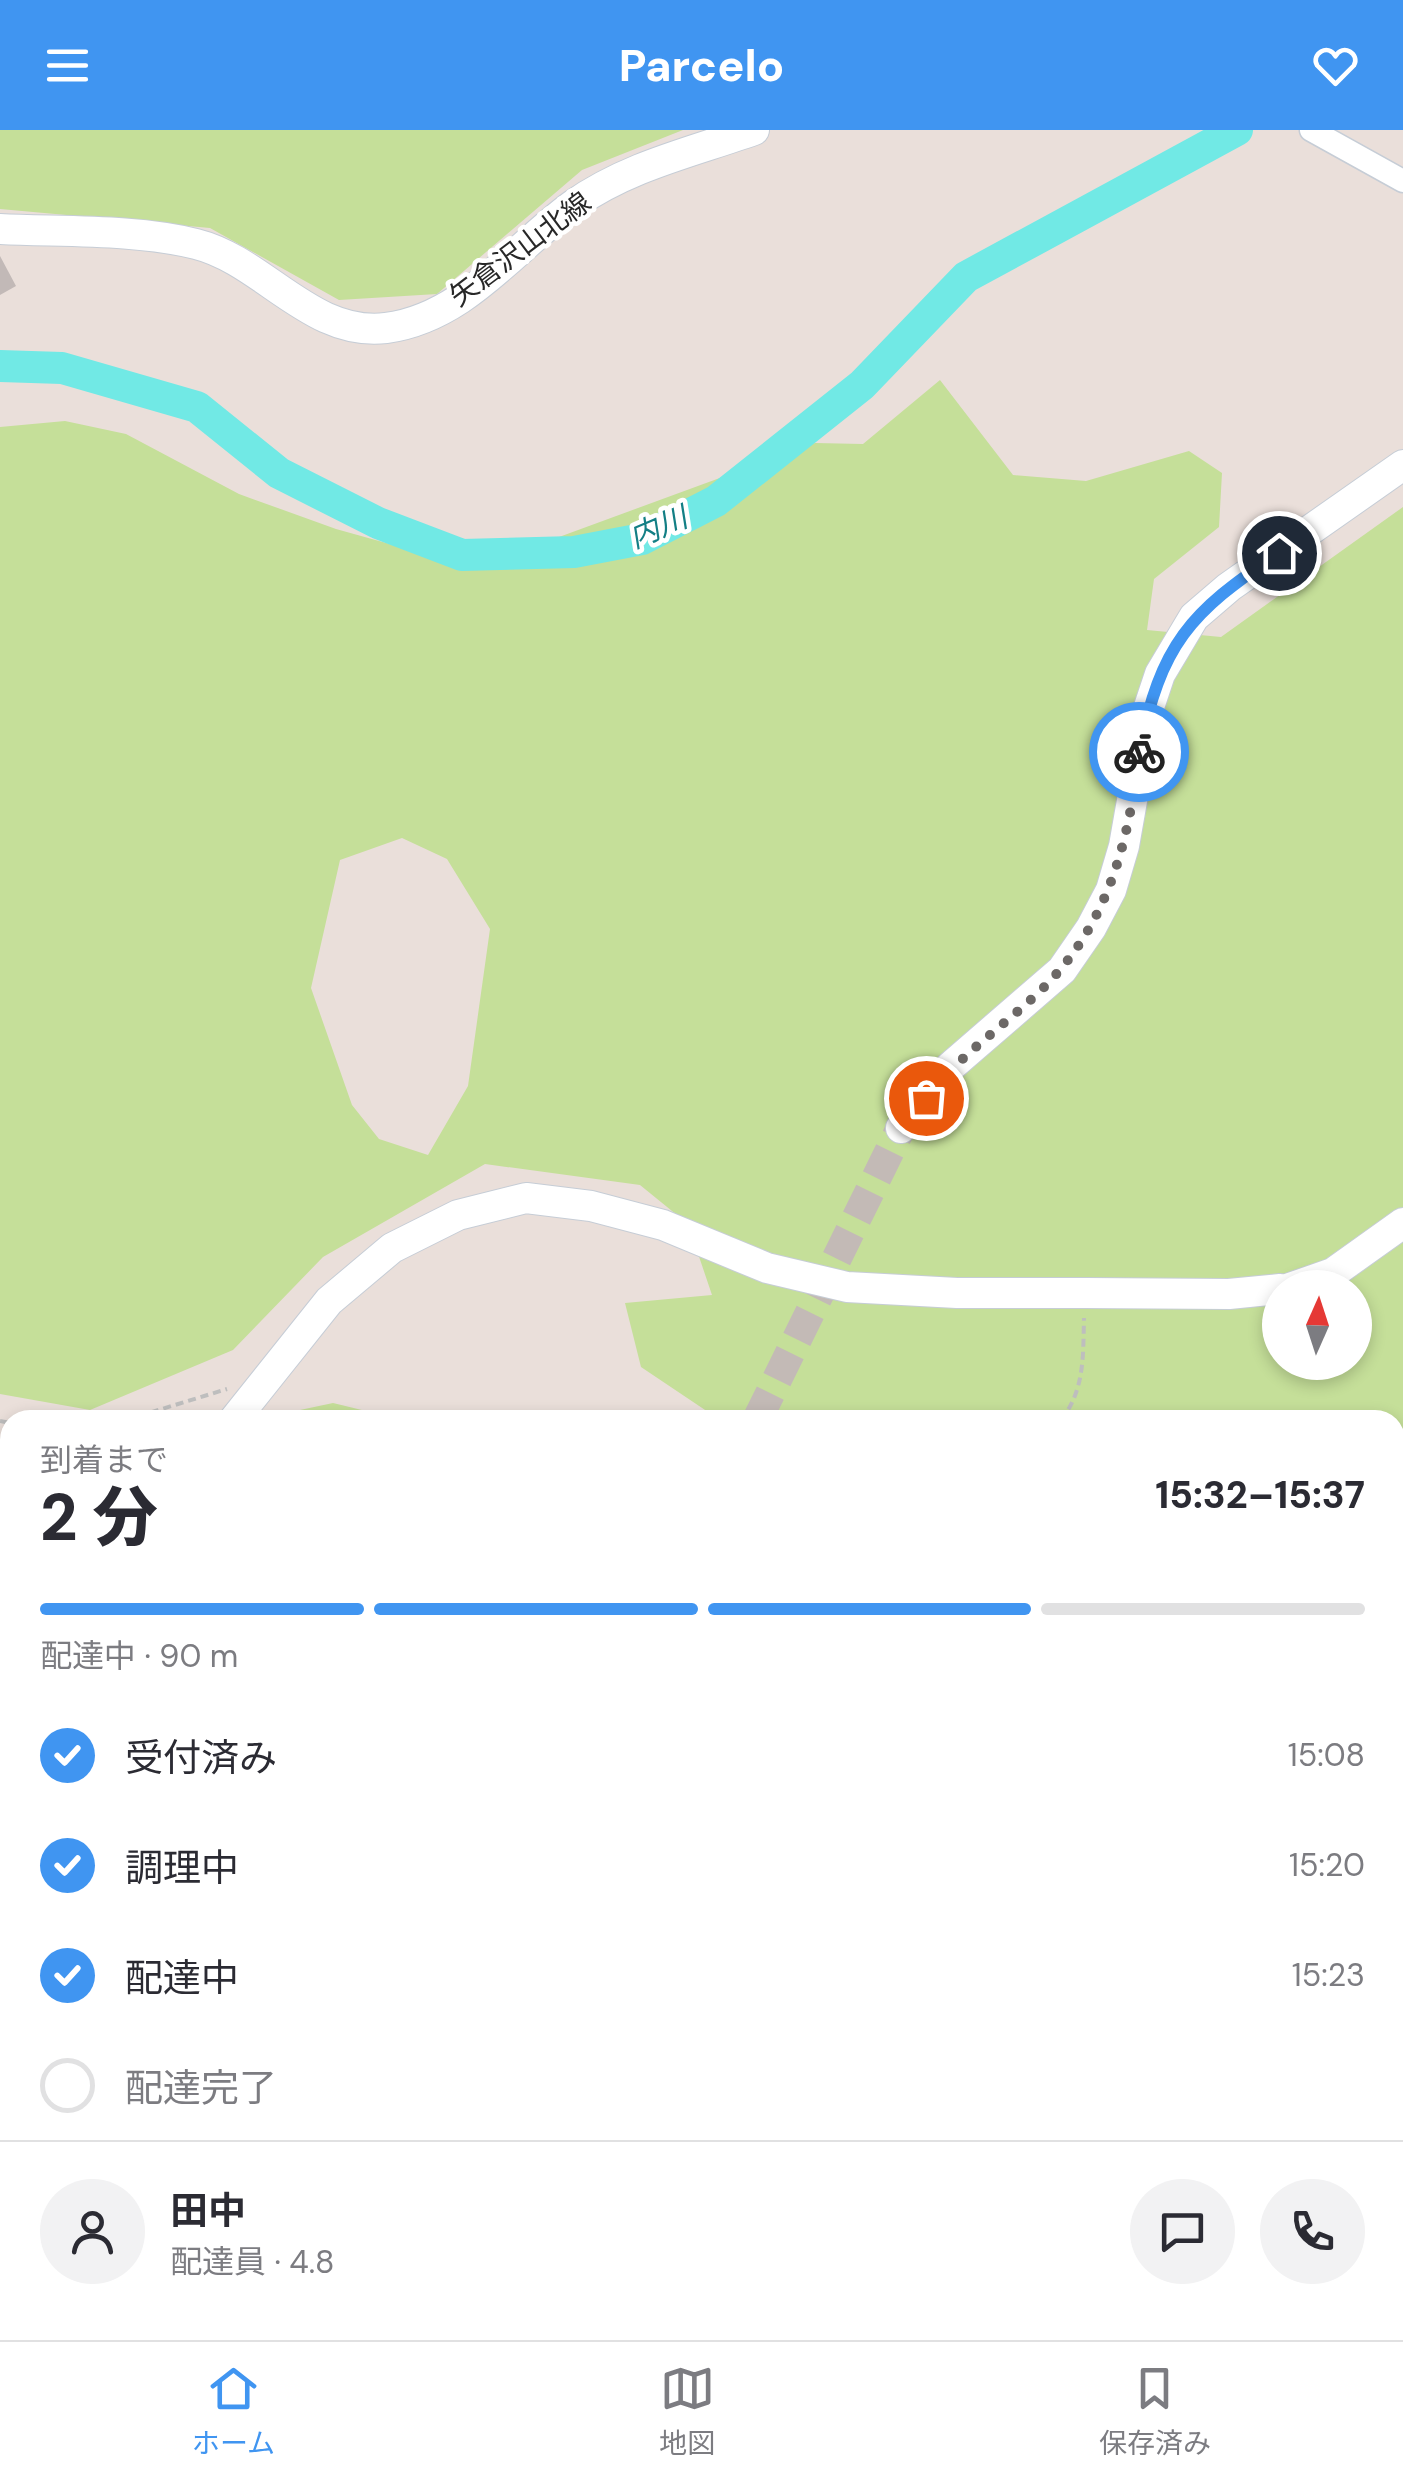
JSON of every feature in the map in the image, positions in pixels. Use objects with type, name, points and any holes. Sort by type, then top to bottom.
[{"type":"street","name":"矢倉沢山北線","points":[[0,228],[165,239],[198,245],[230,256],[302,305],[332,320],[356,328],[385,328],[416,321],[490,278],[573,205],[614,180],[655,162],[754,130]]},
{"type":"street","points":[[1312,130],[1403,181]]},
{"type":"street","points":[[901,1128],[950,1067],[1062,970],[1092,928],[1124,846],[1148,710],[1160,674],[1194,617],[1229,587],[1403,466]]},
{"type":"street","points":[[244,1409],[329,1301],[392,1248],[458,1214],[526,1198],[591,1206],[662,1225],[766,1268],[846,1286],[957,1293],[1262,1291]]},
{"type":"street","points":[[1338,1270],[1403,1222]]},
{"type":"path","points":[[1070,1410],[1082,1378],[1085,1294]]},
{"type":"path","points":[[155,1410],[213,1390],[241,1387],[244,1409]]},
{"type":"green space","points":[[0,130],[683,130],[582,170],[437,294],[339,300],[210,228],[0,209]]},
{"type":"green space","points":[[940,380],[1013,475],[1086,481],[1189,451],[1222,473],[1219,527],[1154,579],[1147,630],[1221,637],[1403,507],[1403,1410],[705,1410],[641,1367],[625,1303],[712,1295],[688,1224],[640,1185],[485,1164],[323,1257],[233,1350],[90,1410],[0,1394],[0,427],[65,421],[126,434],[239,494],[397,546],[482,551],[540,544],[815,443],[863,444]],"holes":[[[402,838],[447,859],[490,929],[468,1086],[428,1155],[379,1139],[352,1105],[311,988],[340,860]]]},
{"type":"green space","points":[[333,1403],[362,1410],[300,1410]]},
{"type":"building","points":[[0,256],[16,286],[0,295]]},
{"type":"waterway","name":"内川","points":[[0,366],[62,368],[197,407],[279,473],[378,523],[462,555],[574,552],[642,539],[716,501],[862,385],[966,277],[1237,130]]},
{"type":"tunnel","points":[[762,1410],[901,1128]]},
{"type":"way so far","points":[[926,1098],[950,1067],[1062,970],[1092,928],[1124,846],[1134,805],[1139,752]]},
{"type":"route","points":[[1139,752],[1160,674],[1194,617],[1279,553]]}]
